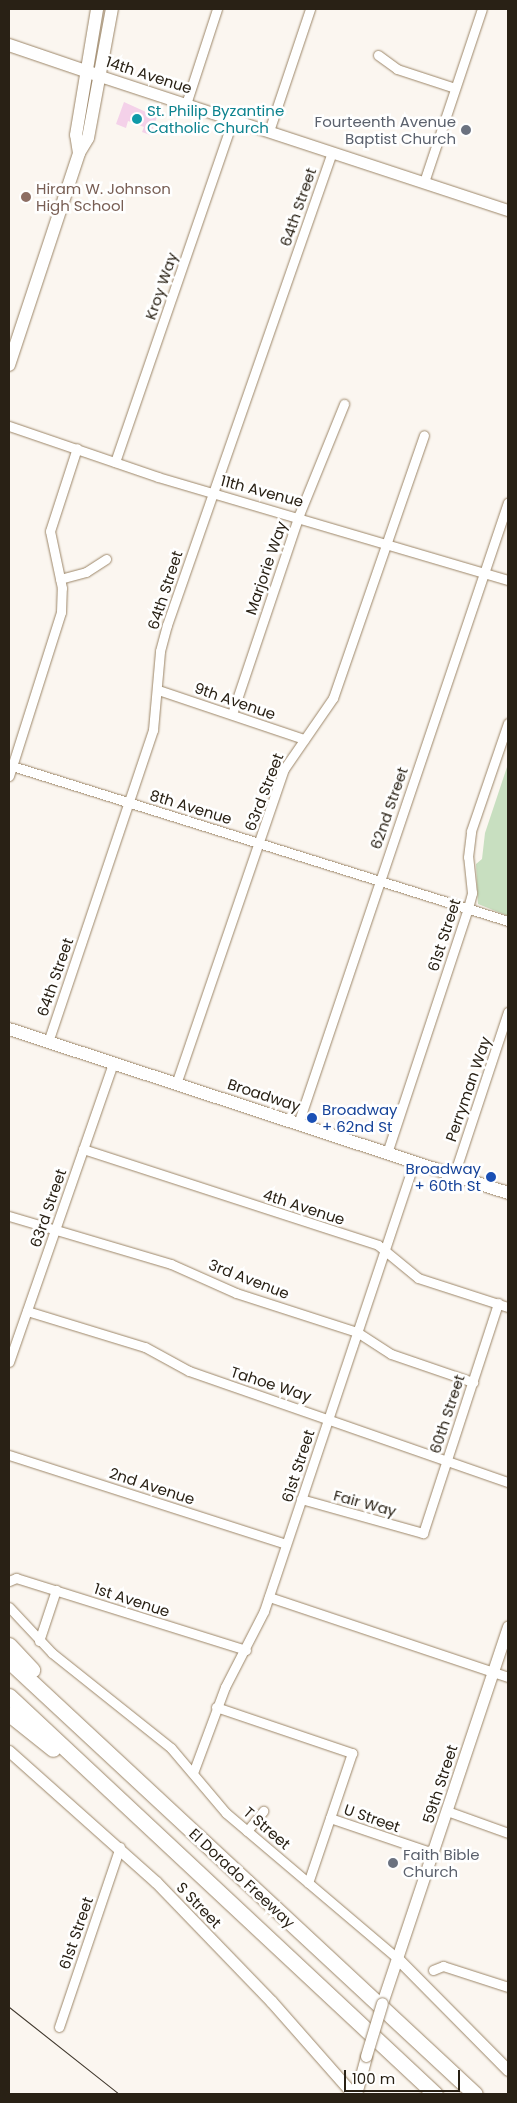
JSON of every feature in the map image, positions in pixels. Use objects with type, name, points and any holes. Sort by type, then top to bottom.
[{"type":"highway","points":[[9,1644],[58,1706]]},
{"type":"highway","name":"El Dorado Freeway","points":[[9,1661],[475,2094]]},
{"type":"highway","name":"El Dorado Freeway","points":[[9,1696],[435,2094]]},
{"type":"highway","points":[[9,1714],[148,1824]]},
{"type":"main road","points":[[79,153],[76,135],[97,9]]},
{"type":"main road","points":[[9,365],[79,153],[88,138],[112,9]]},
{"type":"main road","name":"14th Avenue","points":[[9,44],[100,76]]},
{"type":"main road","name":"Broadway","points":[[9,1029],[508,1193]]},
{"type":"street","points":[[186,104],[217,9]]},
{"type":"street","points":[[269,131],[310,9]]},
{"type":"street","points":[[424,182],[482,9]]},
{"type":"street","points":[[378,55],[397,69],[455,88]]},
{"type":"street","name":"14th Avenue","points":[[100,76],[508,210]]},
{"type":"street","name":"Kroy Way","points":[[115,462],[233,119]]},
{"type":"street","name":"64th Street","points":[[48,1042],[153,730],[164,636],[332,152]]},
{"type":"street","name":"Marjorie Way","points":[[232,714],[299,515],[344,404]]},
{"type":"street","name":"11th Avenue","points":[[9,426],[115,462],[213,492],[299,515],[508,580]]},
{"type":"street","name":"63rd Street","points":[[176,1084],[284,769],[333,698],[385,542],[424,435]]},
{"type":"street","points":[[9,776],[10,766],[62,612],[60,578],[52,554],[50,531],[77,448]]},
{"type":"street","name":"62nd Street","points":[[298,1124],[508,502]]},
{"type":"street","points":[[60,578],[86,572],[106,559]]},
{"type":"street","name":"9th Avenue","points":[[158,690],[304,739]]},
{"type":"street","name":"61st Street","points":[[387,1153],[468,908],[472,893],[468,857],[471,831],[508,723]]},
{"type":"street","name":"8th Avenue","points":[[10,766],[380,879],[508,921]]},
{"type":"street","name":"Perryman Way","points":[[454,1175],[508,1012]]},
{"type":"street","name":"63rd Street","points":[[9,1362],[113,1063]]},
{"type":"street","name":"4th Avenue","points":[[83,1149],[378,1245],[418,1278],[508,1307]]},
{"type":"street","name":"61st Street","points":[[193,1773],[216,1706],[246,1650],[268,1597],[357,1332],[386,1252],[414,1162]]},
{"type":"street","name":"3rd Avenue","points":[[9,1216],[55,1228],[171,1264],[236,1292],[357,1332],[391,1354],[473,1382]]},
{"type":"street","name":"60th Street","points":[[423,1534],[498,1304]]},
{"type":"street","name":"Tahoe Way","points":[[27,1311],[145,1348],[189,1371],[328,1417],[508,1482]]},
{"type":"street","name":"2nd Avenue","points":[[9,1455],[286,1544]]},
{"type":"street","name":"Fair Way","points":[[301,1499],[423,1534]]},
{"type":"street","name":"1st Avenue","points":[[10,1581],[16,1578],[246,1650]]},
{"type":"street","points":[[39,1641],[56,1590]]},
{"type":"street","points":[[268,1597],[508,1678]]},
{"type":"street","name":"T Street","points":[[9,1607],[39,1641],[171,1748],[215,1801],[247,1831],[398,1959],[508,2070]]},
{"type":"street","name":"59th Street","points":[[354,2094],[389,1982],[508,1627]]},
{"type":"street","points":[[216,1706],[352,1753],[308,1883]]},
{"type":"street","name":"S Street","points":[[9,1751],[120,1847],[253,1981],[354,2094]]},
{"type":"street","points":[[247,1831],[263,1811]]},
{"type":"street","points":[[447,1811],[508,1833]]},
{"type":"street","name":"U Street","points":[[330,1818],[433,1854]]},
{"type":"street","name":"61st Street","points":[[58,2027],[120,1847]]},
{"type":"street","points":[[433,1970],[443,1966],[508,1987]]},
{"type":"green space","points":[[508,764],[508,916],[478,904],[476,864],[482,859],[485,833]]},
{"type":"building","name":"St. Philip Byzantine Catholic Church","points":[[124,102],[157,117],[150,135],[142,132],[144,127],[128,121],[126,128],[116,124]]},
{"type":"tram line","points":[[9,2007],[119,2094]]},
{"type":"place","name":"St. Philip Byzantine Catholic Church","points":[[137,119]]},
{"type":"place","name":"Fourteenth Avenue Baptist Church","points":[[466,130]]},
{"type":"place","name":"Hiram W. Johnson High School","points":[[26,197]]},
{"type":"place","name":"Broadway + 62nd St","points":[[312,1118]]},
{"type":"place","name":"Broadway + 60th St","points":[[491,1177]]},
{"type":"place","name":"Faith Bible Church","points":[[393,1863]]}]
